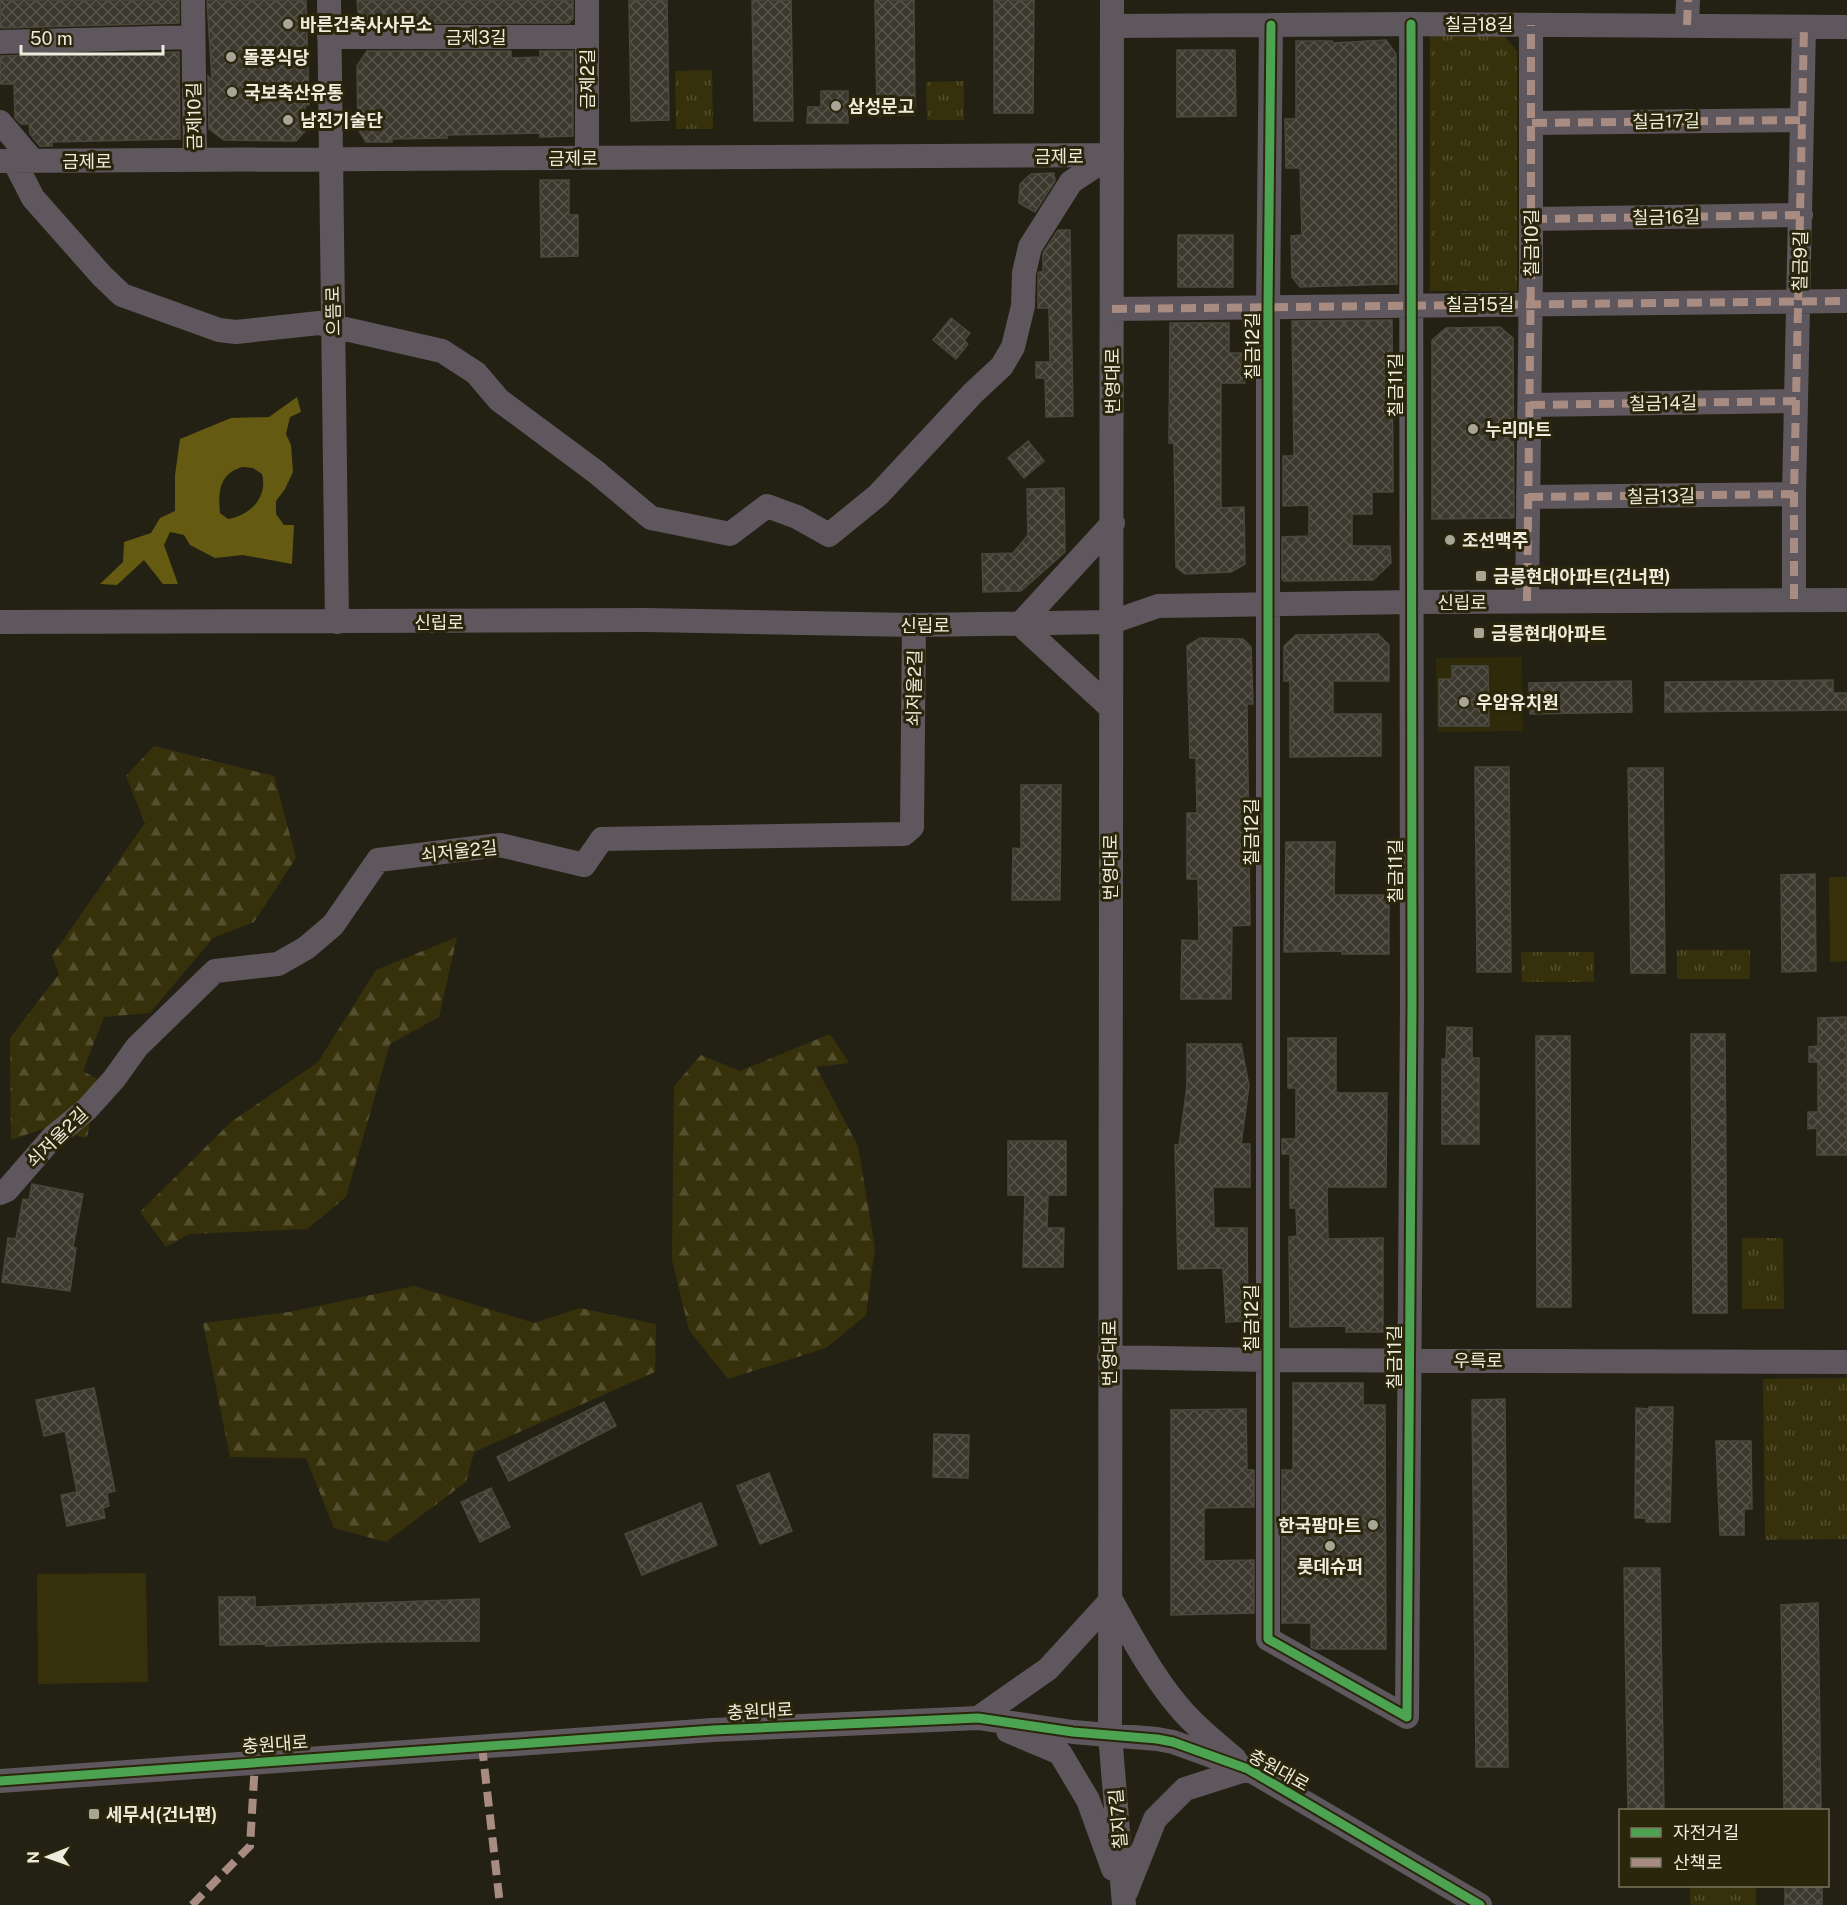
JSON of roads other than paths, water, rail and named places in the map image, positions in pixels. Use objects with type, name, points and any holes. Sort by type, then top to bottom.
[{"type":"street","name":"금제10길","points":[[193,0],[195,160]]},
{"type":"street","name":"으뜸로","points":[[329,0],[337,622]]},
{"type":"street","name":"금제2길","points":[[586,0],[587,158]]},
{"type":"street","name":"번영대로","points":[[1110,1734],[1112,0]]},
{"type":"street","points":[[1687,25],[1688,0]]},
{"type":"street","name":"칠금18길","points":[[1112,26],[1411,24],[1847,27]]},
{"type":"street","name":"칠금11길","points":[[1268,1639],[1407,1717],[1413,602],[1411,24]]},
{"type":"street","name":"칠금12길","points":[[1268,1639],[1268,307],[1271,25]]},
{"type":"street","name":"칠금10길","points":[[1527,601],[1532,219],[1531,25]]},
{"type":"street","name":"칠금9길","points":[[1794,599],[1794,494],[1804,27]]},
{"type":"street","points":[[0,42],[193,37]]},
{"type":"street","name":"금제3길","points":[[329,37],[587,37]]},
{"type":"street","name":"칠금17길","points":[[1532,123],[1801,120]]},
{"type":"street","points":[[0,122],[33,198],[102,276],[122,295],[219,330],[236,332],[319,323],[442,351],[476,373],[499,400],[596,472],[651,518],[730,534],[767,506],[797,517],[829,535],[879,495],[973,393],[1002,366],[1012,347],[1023,306],[1024,273],[1030,247],[1071,182],[1112,155]]},
{"type":"street","name":"금제로","points":[[16,161],[1112,155]]},
{"type":"street","name":"칠금16길","points":[[1532,219],[1801,215]]},
{"type":"street","name":"칠금15길","points":[[1112,309],[1847,301]]},
{"type":"street","name":"칠금14길","points":[[1530,405],[1796,401]]},
{"type":"street","name":"칠금13길","points":[[1528,497],[1794,494]]},
{"type":"street","points":[[1110,708],[1020,624],[1113,523]]},
{"type":"street","name":"신립로","points":[[0,622],[647,620],[914,625],[1020,624],[1112,622],[1158,606],[1847,600]]},
{"type":"street","name":"쇠저울2길","points":[[0,1193],[6,1190],[52,1138],[87,1109],[114,1079],[136,1047],[216,971],[278,964],[306,948],[333,926],[378,860],[500,845],[584,865],[602,839],[904,834],[912,827],[914,625]]},
{"type":"street","name":"우륵로","points":[[1109,1357],[1267,1360],[1847,1362]]},
{"type":"street","points":[[978,1718],[1048,1670],[1111,1600],[1136,1644],[1192,1722],[1248,1769]]},
{"type":"street","points":[[978,1718],[1059,1753],[1088,1800],[1124,1901]]},
{"type":"street","name":"충원대로","points":[[0,1781],[713,1730],[978,1718],[1073,1732],[1173,1742],[1248,1769],[1480,1905]]},
{"type":"street","name":"칠지7길","points":[[1110,1734],[1124,1901]]},
{"type":"street","points":[[1124,1901],[1155,1819],[1185,1789],[1248,1769]]},
{"type":"place","name":"바른건축사사무소","points":[[288,24]]},
{"type":"place","name":"돌풍식당","points":[[231,57]]},
{"type":"place","name":"국보축산유통","points":[[232,92]]},
{"type":"place","name":"삼성문고","points":[[836,106]]},
{"type":"place","name":"남진기술단","points":[[288,120]]},
{"type":"place","name":"누리마트","points":[[1473,429]]},
{"type":"place","name":"조선맥주","points":[[1450,540]]},
{"type":"place","name":"금릉현대아파트(건너편)","points":[[1481,576]]},
{"type":"place","name":"금릉현대아파트","points":[[1479,633]]},
{"type":"place","name":"우암유치원","points":[[1464,702]]},
{"type":"place","name":"한국팜마트","points":[[1373,1525]]},
{"type":"place","name":"롯데슈퍼","points":[[1330,1546]]},
{"type":"place","name":"세무서(건너편)","points":[[94,1814]]}]
